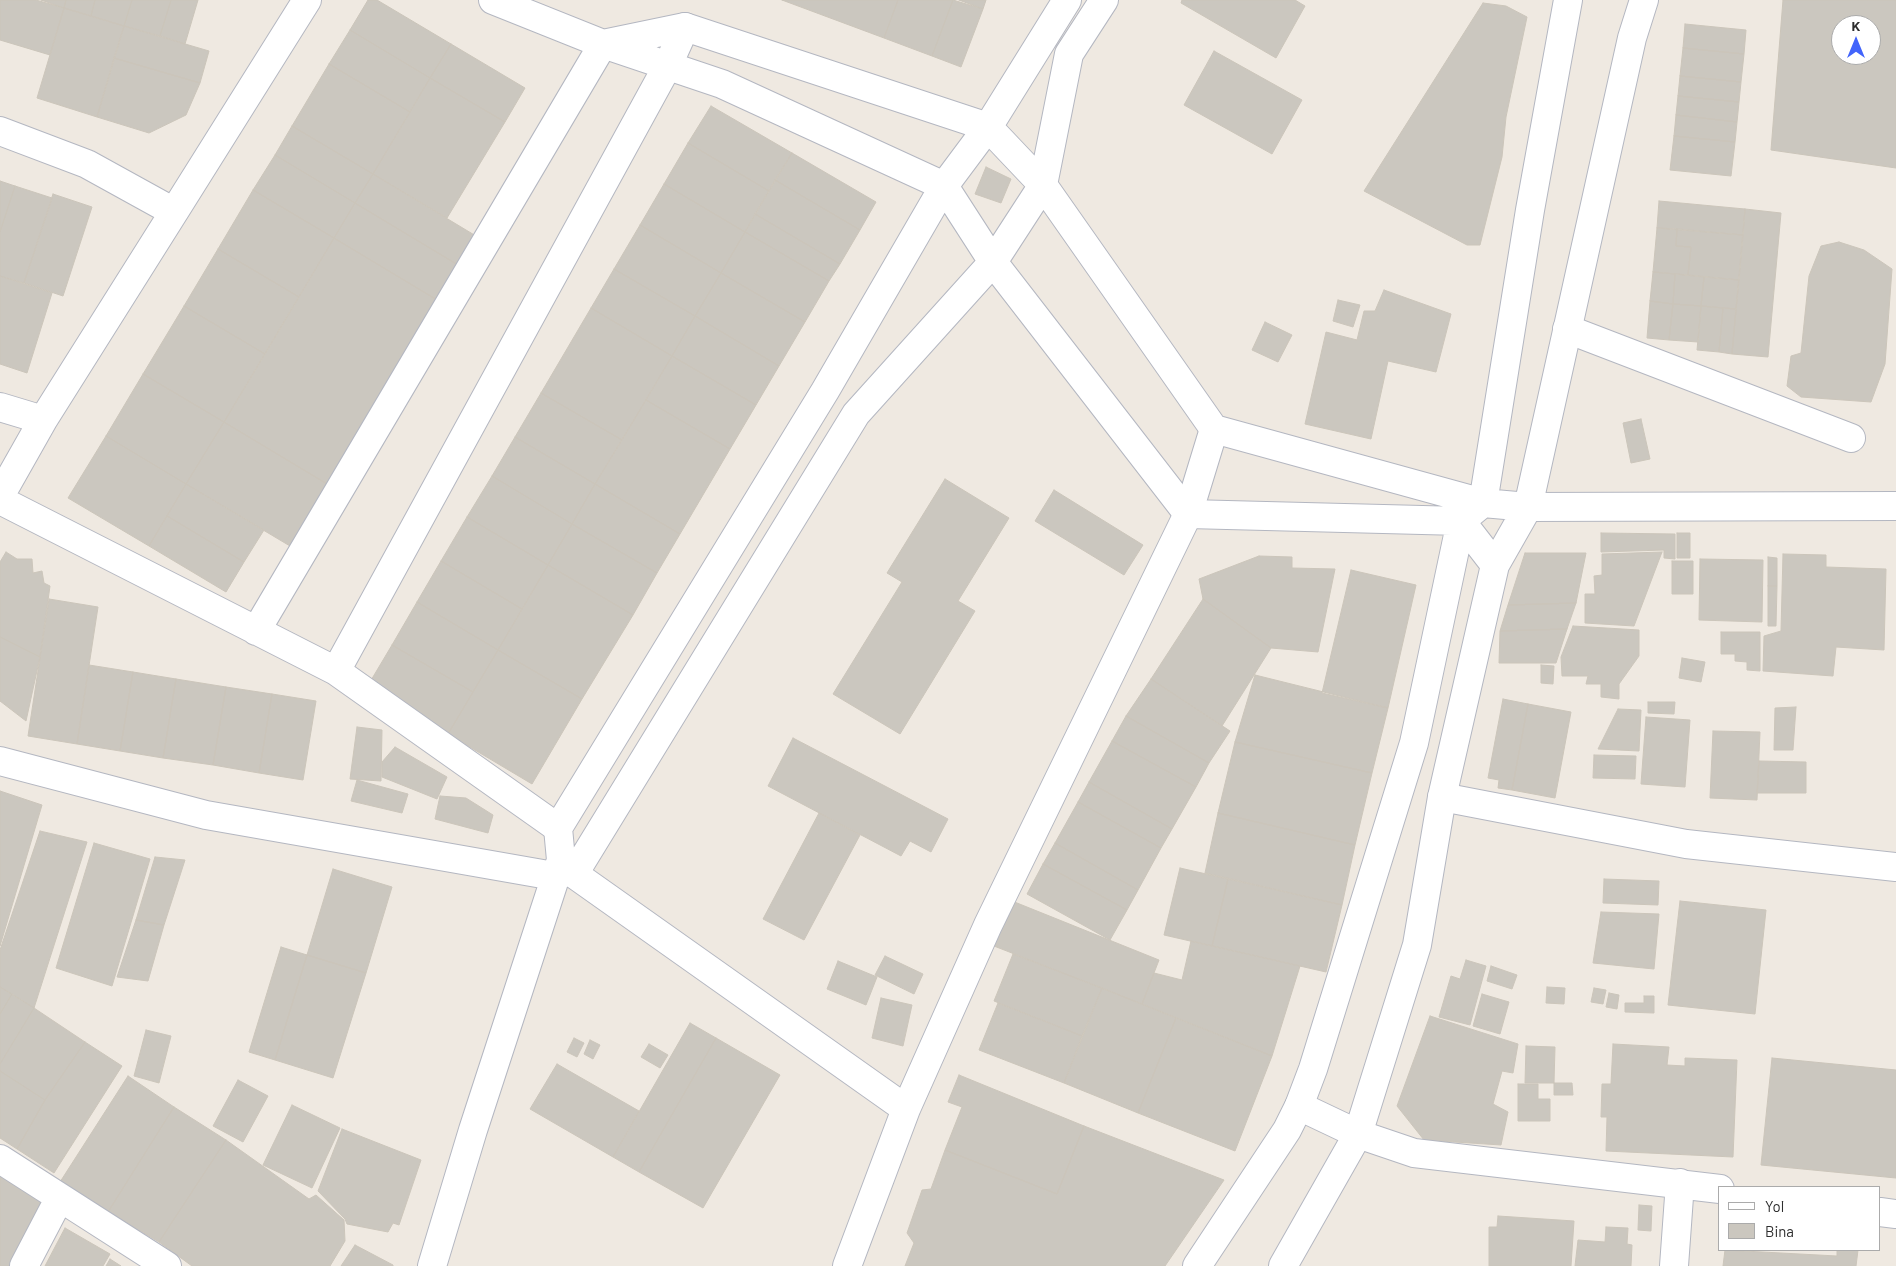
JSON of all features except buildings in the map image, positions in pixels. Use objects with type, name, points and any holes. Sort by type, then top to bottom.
[{"type":"street","points":[[0,496],[43,420],[307,0]]},
{"type":"street","points":[[493,0],[603,44],[722,84],[944,186],[993,262],[1188,514]]},
{"type":"street","points":[[563,870],[558,828],[824,391],[944,186],[988,127],[1067,0]]},
{"type":"street","points":[[432,1266],[473,1130],[563,870],[856,414],[993,262],[1043,185],[1070,54],[1104,0]]},
{"type":"street","points":[[1188,514],[1461,521],[1483,504],[1530,210],[1568,0]]},
{"type":"street","points":[[1283,1266],[1358,1134],[1417,945],[1442,798],[1495,566],[1528,507],[1632,38],[1644,0]]},
{"type":"street","points":[[336,671],[668,65],[685,27]]},
{"type":"street","points":[[256,631],[603,44],[685,27],[988,127],[1043,185],[1214,429],[1483,504],[1528,507],[1896,506]]},
{"type":"street","points":[[0,131],[86,164],[174,212]]},
{"type":"street","points":[[1567,329],[1851,438]]},
{"type":"street","points":[[0,407],[43,420]]},
{"type":"street","points":[[848,1266],[906,1109],[988,925],[1188,514],[1214,429]]},
{"type":"street","points":[[0,500],[336,671],[558,828]]},
{"type":"street","points":[[1461,521],[1495,566]]},
{"type":"street","points":[[1196,1266],[1287,1130],[1313,1069],[1414,743],[1461,521]]},
{"type":"street","points":[[0,761],[206,815],[563,870],[906,1109]]},
{"type":"street","points":[[1442,798],[1686,844],[1896,867]]},
{"type":"street","points":[[1298,1106],[1358,1134],[1414,1154],[1718,1189]]},
{"type":"street","points":[[0,1159],[59,1199],[166,1266]]},
{"type":"street","points":[[1674,1266],[1680,1183]]},
{"type":"street","points":[[24,1266],[59,1199]]},
{"type":"street","points":[[1881,1212],[1896,1214]]}]
